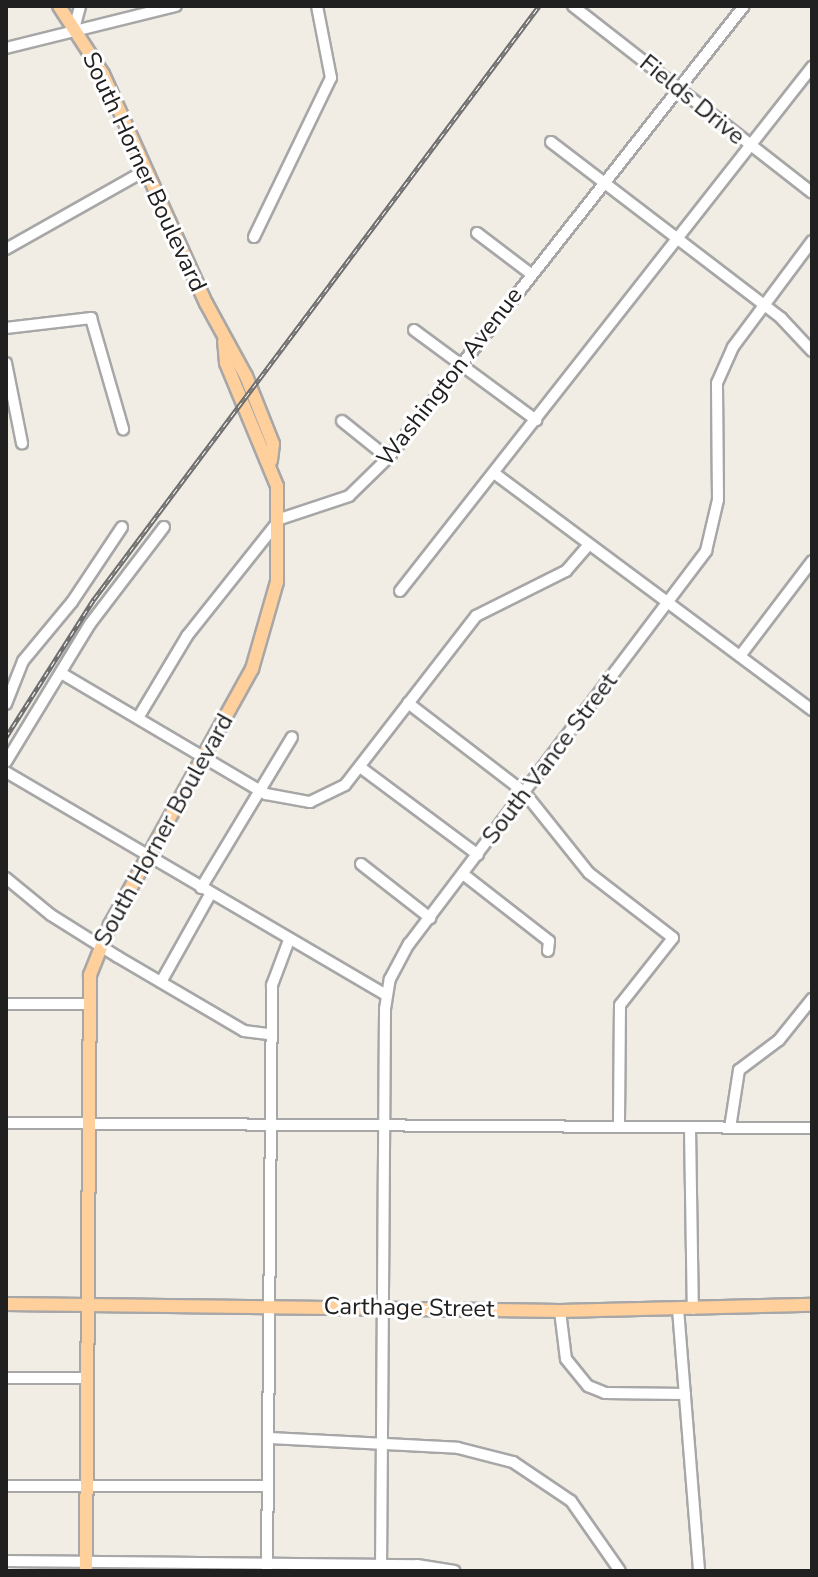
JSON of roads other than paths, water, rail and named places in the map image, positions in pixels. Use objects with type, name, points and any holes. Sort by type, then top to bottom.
[{"type":"main road","name":"South Horner Boulevard","points":[[59,6],[103,74],[224,341],[255,395],[273,444],[271,461],[280,519],[277,582],[266,635],[203,758],[99,945],[89,1004],[86,1566]]},
{"type":"main road","name":"Carthage Street","points":[[6,1304],[384,1306],[560,1311],[812,1305]]},
{"type":"street","points":[[74,29],[80,6]]},
{"type":"street","points":[[6,48],[176,6]]},
{"type":"street","points":[[254,237],[331,78],[317,6]]},
{"type":"street","name":"Fields Drive","points":[[573,6],[812,193]]},
{"type":"street","name":"Washington Avenue","points":[[280,519],[349,496],[388,458],[744,6]]},
{"type":"street","points":[[400,591],[812,67]]},
{"type":"street","points":[[551,142],[762,305],[812,351]]},
{"type":"street","points":[[6,249],[146,170]]},
{"type":"street","points":[[477,233],[531,274]]},
{"type":"street","name":"South Vance Street","points":[[381,1568],[386,995],[393,971],[706,551],[715,522],[717,383],[733,347],[812,241]]},
{"type":"street","points":[[6,328],[91,318],[123,429]]},
{"type":"street","points":[[414,330],[536,420]]},
{"type":"street","points":[[6,363],[22,443]]},
{"type":"street","points":[[342,421],[388,458]]},
{"type":"street","points":[[494,473],[812,710]]},
{"type":"street","points":[[138,718],[187,636],[280,519]]},
{"type":"street","points":[[6,704],[23,661],[72,602],[122,527]]},
{"type":"street","points":[[6,762],[123,577],[164,527]]},
{"type":"street","points":[[61,673],[279,800],[310,802],[333,794],[360,767],[485,608],[566,571],[589,545]]},
{"type":"street","points":[[740,656],[812,561]]},
{"type":"street","points":[[408,703],[524,792],[589,873],[673,938],[620,1005],[619,1127]]},
{"type":"street","points":[[161,982],[206,890],[292,737]]},
{"type":"street","points":[[360,767],[478,855]]},
{"type":"street","points":[[6,772],[386,995]]},
{"type":"street","points":[[361,864],[430,918]]},
{"type":"street","points":[[463,874],[549,941],[548,951]]},
{"type":"street","points":[[6,878],[99,945],[161,982],[244,1031],[270,1034]]},
{"type":"street","points":[[267,1568],[271,1306],[270,1034],[272,985],[289,940]]},
{"type":"street","points":[[730,1128],[739,1070],[779,1040],[812,999]]},
{"type":"street","points":[[6,1004],[89,1004]]},
{"type":"street","points":[[6,1123],[812,1128]]},
{"type":"street","points":[[690,1128],[693,1309]]},
{"type":"street","points":[[678,1309],[699,1571]]},
{"type":"street","points":[[560,1311],[566,1359],[588,1386],[605,1393],[685,1394]]},
{"type":"street","points":[[6,1378],[87,1378]]},
{"type":"street","points":[[270,1438],[458,1448],[532,1472],[583,1514],[620,1571]]},
{"type":"street","points":[[6,1486],[268,1486]]},
{"type":"street","points":[[6,1561],[86,1566],[455,1571]]},
{"type":"railway","points":[[6,737],[94,599],[539,6]]}]
